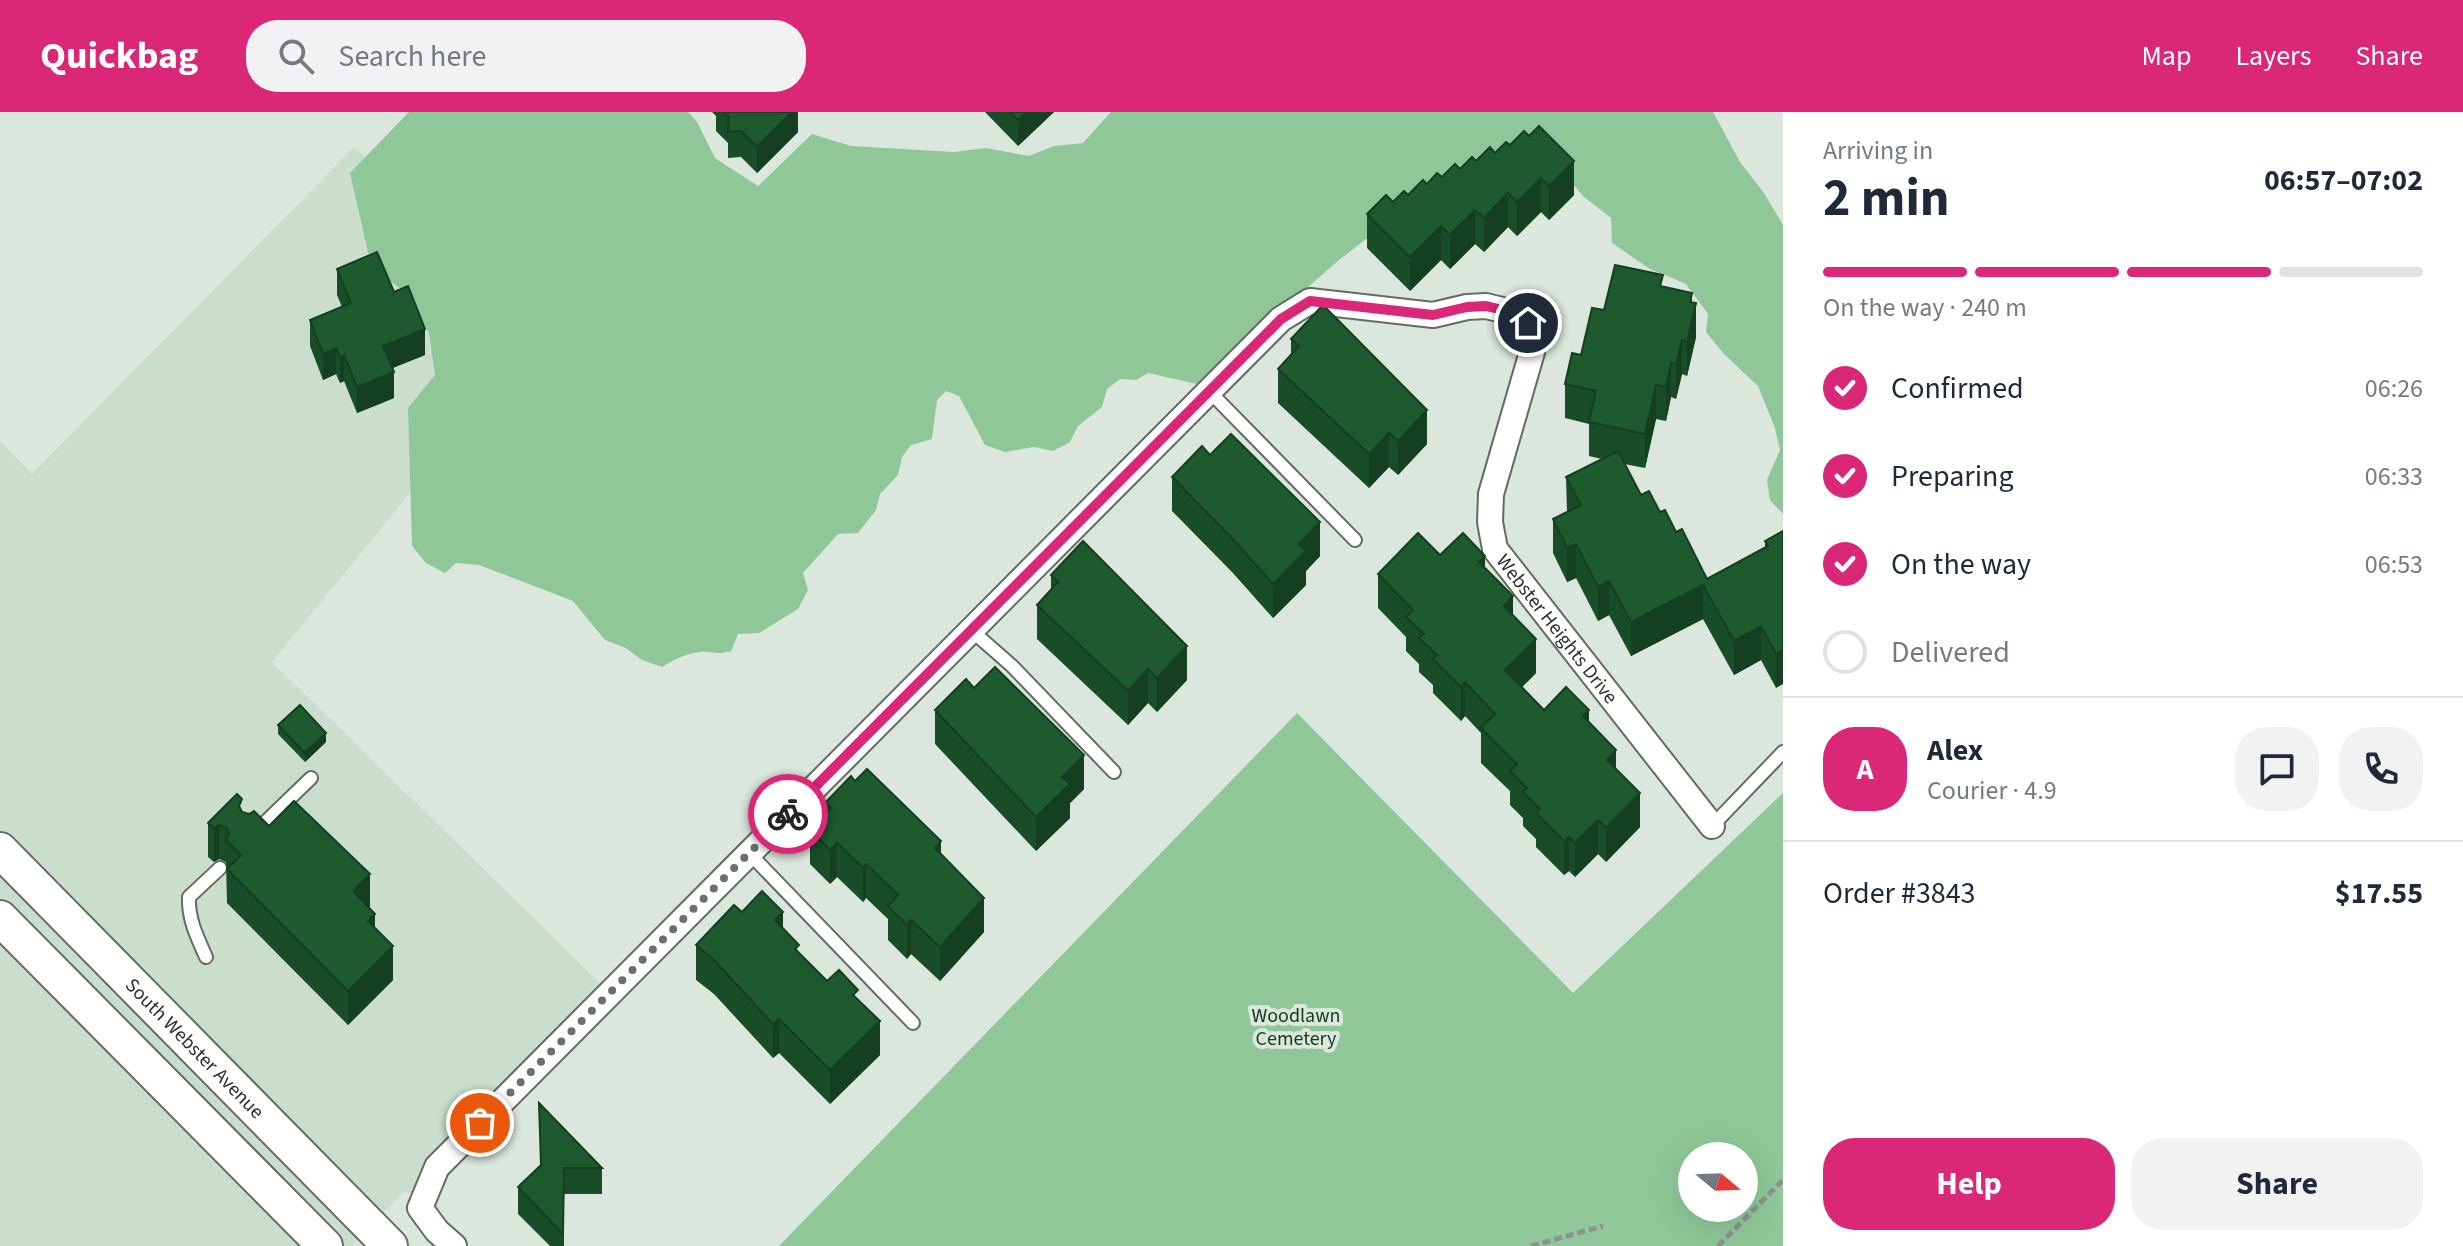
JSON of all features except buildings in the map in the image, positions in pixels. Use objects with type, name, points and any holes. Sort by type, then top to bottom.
[{"type":"main road","name":"South Webster Avenue","points":[[0,850],[390,1246]]},
{"type":"main road","points":[[0,918],[325,1246]]},
{"type":"street","name":"Webster Heights Drive","points":[[454,1246],[437,1231],[420,1208],[437,1167],[1281,319],[1310,301],[1433,315],[1486,306],[1515,313],[1528,323],[1532,352],[1491,494],[1490,522],[1495,549],[1712,826]]},
{"type":"lane","points":[[1209,391],[1355,540]]},
{"type":"lane","points":[[971,630],[1012,666],[1114,772]]},
{"type":"lane","points":[[1712,826],[1783,752]]},
{"type":"lane","points":[[248,839],[311,778]]},
{"type":"lane","points":[[749,853],[913,1023]]},
{"type":"lane","points":[[206,957],[192,924],[189,897],[220,868]]},
{"type":"path","points":[[1718,1246],[1783,1180]]},
{"type":"path","points":[[1531,1246],[1603,1226]]},
{"type":"shaded area","points":[[354,147],[403,190],[486,400],[272,662],[610,993],[425,1197],[404,1192],[352,1246],[0,1246],[0,441],[32,474]]},
{"type":"green space","points":[[409,112],[688,112],[697,122],[715,158],[758,186],[812,134],[851,146],[954,152],[986,148],[1029,156],[1054,146],[1083,143],[1111,112],[1713,112],[1740,162],[1783,225],[1783,514],[1770,500],[1767,480],[1780,450],[1775,428],[1758,386],[1706,332],[1708,314],[1686,284],[1650,269],[1612,243],[1611,218],[1583,196],[1564,173],[1383,226],[1339,260],[1197,384],[1148,373],[1136,380],[1120,379],[1107,389],[1102,407],[1078,426],[1070,442],[1053,451],[1034,447],[1005,452],[985,445],[959,396],[946,391],[937,400],[932,439],[911,445],[902,457],[898,475],[880,494],[876,510],[858,533],[838,534],[803,573],[808,590],[798,609],[759,633],[738,634],[731,651],[694,653],[662,667],[605,640],[573,601],[479,565],[456,563],[445,573],[426,563],[412,546],[408,408],[435,375],[429,333],[408,295],[378,271],[368,252],[350,173]]},
{"type":"green space","name":"Woodlawn Cemetery","points":[[1297,713],[1573,993],[1783,793],[1783,1246],[779,1246]]},
{"type":"way so far","points":[[480,1123],[788,814]]},
{"type":"route","points":[[788,814],[1281,319],[1310,301],[1433,315],[1486,306],[1515,313],[1528,323]]}]
